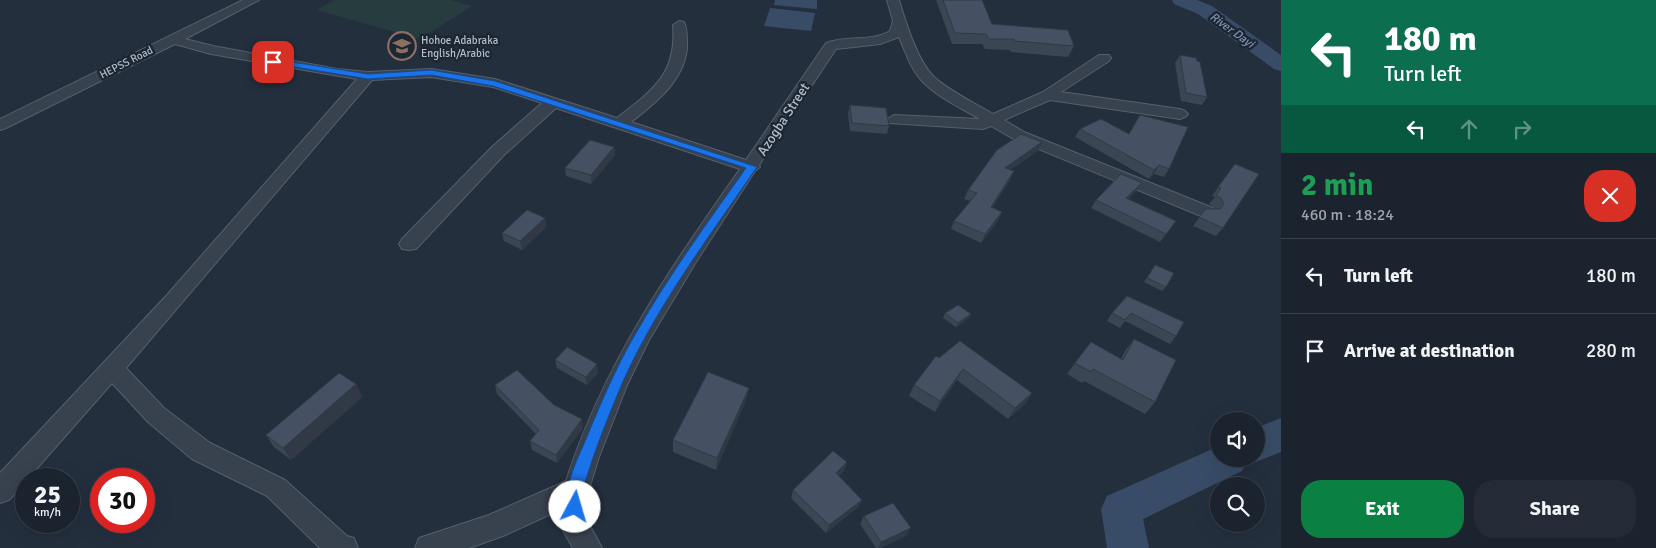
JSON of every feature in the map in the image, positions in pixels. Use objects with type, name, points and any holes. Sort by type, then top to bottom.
[{"type":"street","name":"HEPSS Road","points":[[0,125],[252,0]]},
{"type":"street","points":[[893,0],[900,25],[919,67],[928,79],[944,92],[1018,135],[1208,212]]},
{"type":"street","points":[[620,124],[649,101],[678,60],[679,25]]},
{"type":"street","name":"Azogba Street","points":[[588,548],[574,525],[576,489],[586,457],[615,385],[640,336],[689,257],[752,167],[831,46],[836,43],[889,37],[898,32],[900,25]]},
{"type":"street","points":[[172,39],[211,50],[273,62],[368,76],[431,73],[495,83],[752,167]]},
{"type":"street","points":[[894,120],[976,125],[992,120],[1048,95],[1063,83],[1104,58]]},
{"type":"street","points":[[0,491],[113,369],[368,76]]},
{"type":"street","points":[[1048,95],[1180,114]]},
{"type":"street","points":[[409,244],[510,140],[553,102]]},
{"type":"street","points":[[113,369],[156,415],[201,451],[276,488],[339,547],[344,548]]},
{"type":"street","points":[[429,548],[493,527],[576,489]]},
{"type":"green space","points":[[335,0],[451,0],[472,6],[420,39],[316,10]]},
{"type":"water","points":[[775,0],[817,0],[817,9],[774,5]]},
{"type":"water","points":[[770,8],[815,13],[811,31],[764,26]]},
{"type":"building","points":[[943,0],[982,0],[992,24],[1068,30],[1074,46],[1015,41],[1014,39],[989,39],[986,34],[955,33]]},
{"type":"building","points":[[1180,55],[1196,58],[1200,62],[1207,97],[1186,93]]},
{"type":"building","points":[[850,105],[886,108],[889,126],[852,123]]},
{"type":"building","points":[[1140,115],[1188,127],[1169,169],[1159,165],[1154,170],[1080,129],[1101,119],[1129,134]]},
{"type":"building","points":[[1021,134],[1042,142],[1005,168],[1014,171],[991,207],[1002,212],[985,234],[954,221],[977,193],[968,190],[997,150]]},
{"type":"building","points":[[590,140],[614,147],[591,175],[565,168]]},
{"type":"building","points":[[1235,164],[1259,174],[1223,228],[1199,217],[1206,209],[1220,209],[1224,204],[1221,198],[1216,196],[1221,188],[1218,187]]},
{"type":"building","points":[[1121,174],[1142,183],[1126,198],[1176,221],[1166,234],[1096,200]]},
{"type":"building","points":[[527,210],[545,218],[520,241],[502,233]]},
{"type":"building","points":[[1155,265],[1174,273],[1166,287],[1147,278]]},
{"type":"building","points":[[1127,296],[1184,322],[1176,336],[1131,313],[1125,320],[1112,313]]},
{"type":"building","points":[[958,305],[971,314],[958,323],[945,313]]},
{"type":"building","points":[[1134,339],[1176,360],[1155,402],[1093,369],[1091,372],[1075,363],[1091,342],[1123,360]]},
{"type":"building","points":[[960,341],[1032,393],[1015,408],[963,369],[940,401],[914,385],[936,356],[939,358]]},
{"type":"building","points":[[567,347],[597,364],[586,377],[555,360]]},
{"type":"building","points":[[517,370],[554,405],[582,419],[556,455],[530,441],[539,430],[495,385]]},
{"type":"building","points":[[708,372],[749,388],[717,458],[673,440]]},
{"type":"building","points":[[339,373],[356,384],[283,448],[266,435]]},
{"type":"building","points":[[833,451],[847,462],[836,473],[862,500],[829,525],[793,490]]},
{"type":"building","points":[[893,503],[911,528],[881,542],[864,516]]},
{"type":"waterway","name":"River Dayi","points":[[1181,0],[1205,10],[1281,65]]},
{"type":"waterway","name":"River Dayi","points":[[1265,442],[1281,434]]},
{"type":"waterway","name":"River Dayi","points":[[1128,548],[1121,509],[1212,467]]},
{"type":"place","name":"Hohoe Adabraka English/Arabic","points":[[402,46]]},
{"type":"route","points":[[273,62],[337,73],[368,76],[431,73],[495,83],[752,167],[689,257],[640,336],[615,385],[586,457],[576,489],[575,507]]}]
